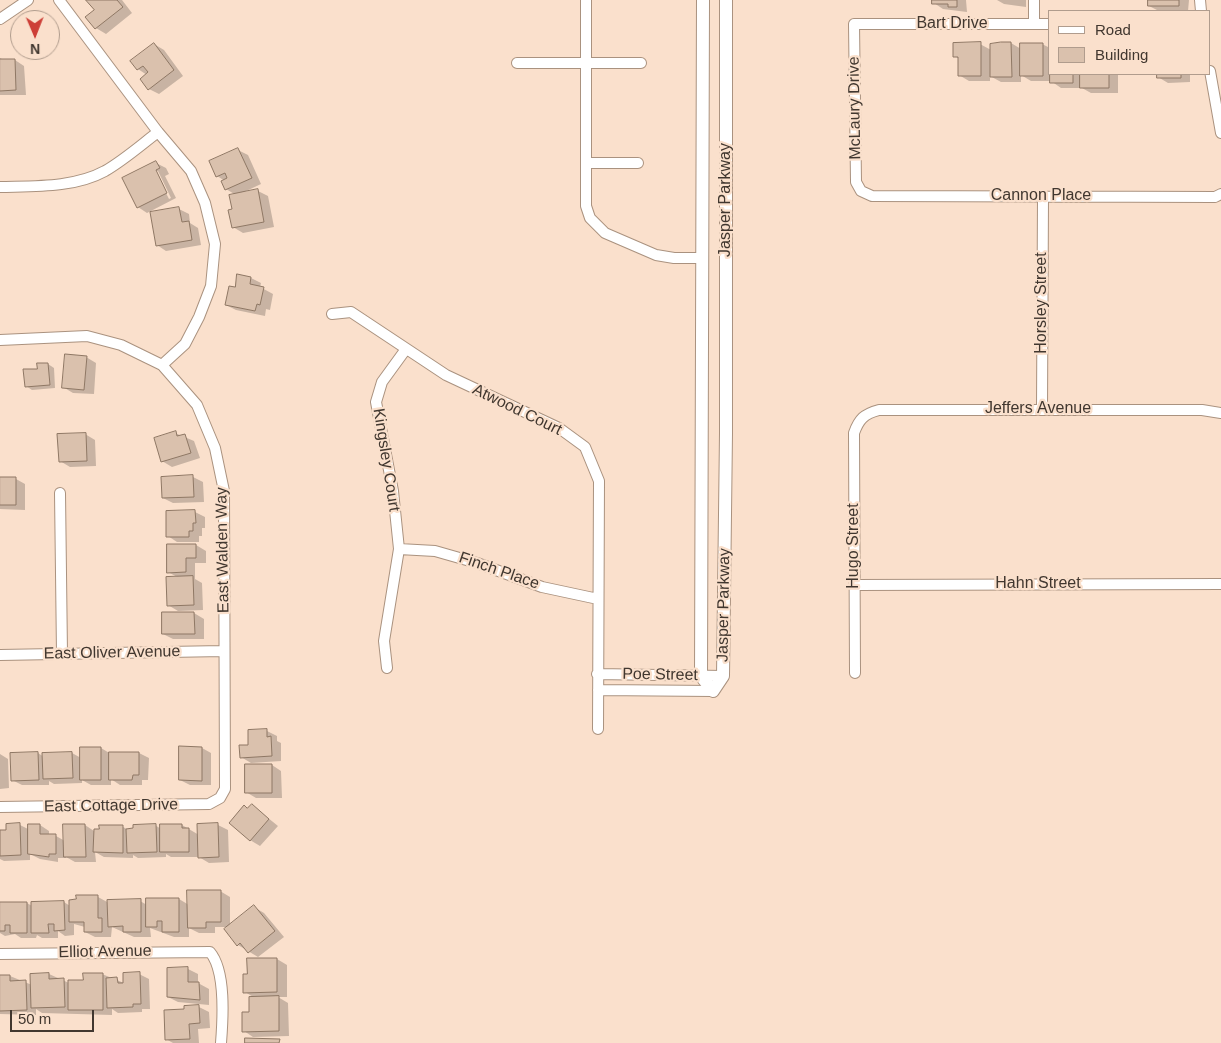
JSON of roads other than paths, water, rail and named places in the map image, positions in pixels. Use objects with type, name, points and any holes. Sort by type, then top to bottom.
[{"type":"street","points":[[0,19],[28,0]]},
{"type":"street","points":[[59,0],[158,132],[191,172],[205,204],[215,244],[212,286],[185,344],[162,366]]},
{"type":"street","points":[[586,0],[586,206],[590,218],[605,233],[656,255],[674,258],[703,258]]},
{"type":"street","name":"Jasper Parkway","points":[[703,0],[701,676],[713,691],[723,676],[726,433],[726,0]]},
{"type":"street","points":[[1034,0],[1034,24]]},
{"type":"street","name":"Bart Drive","points":[[854,24],[1048,24]]},
{"type":"street","name":"McLaury Drive","points":[[854,24],[856,182],[862,191]]},
{"type":"street","points":[[517,63],[641,63]]},
{"type":"street","points":[[1211,75],[1221,133]]},
{"type":"street","points":[[0,187],[46,186],[77,181],[104,171],[158,132]]},
{"type":"street","points":[[586,162],[638,162]]},
{"type":"street","name":"Cannon Place","points":[[862,191],[872,196],[1215,197],[1221,194]]},
{"type":"street","name":"Horsley Street","points":[[1042,409],[1043,196]]},
{"type":"street","name":"Atwood Court","points":[[332,314],[351,312],[446,375],[559,428],[584,447],[599,481],[598,729]]},
{"type":"street","name":"East Walden Way","points":[[0,340],[87,336],[121,345],[162,366],[197,406],[215,448],[224,491],[223,651],[226,789],[220,798]]},
{"type":"street","name":"Kingsley Court","points":[[387,668],[384,641],[399,548],[393,491],[376,402],[382,382],[406,349]]},
{"type":"street","name":"Jeffers Avenue","points":[[858,420],[868,413],[878,410],[1202,410],[1221,413]]},
{"type":"street","name":"Hugo Street","points":[[855,673],[854,433],[858,420]]},
{"type":"street","points":[[60,493],[62,654]]},
{"type":"street","name":"Finch Place","points":[[399,548],[435,551],[477,562],[542,587],[598,599]]},
{"type":"street","name":"Hahn Street","points":[[855,584],[1221,584]]},
{"type":"street","name":"East Oliver Avenue","points":[[0,655],[223,651]]},
{"type":"street","name":"Poe Street","points":[[597,674],[723,676]]},
{"type":"street","name":"Poe Street","points":[[598,690],[713,691]]},
{"type":"street","name":"East Cottage Drive","points":[[0,808],[209,804],[220,798]]},
{"type":"street","name":"Elliot Avenue","points":[[0,954],[210,952],[217,960],[221,976],[221,1043]]}]
